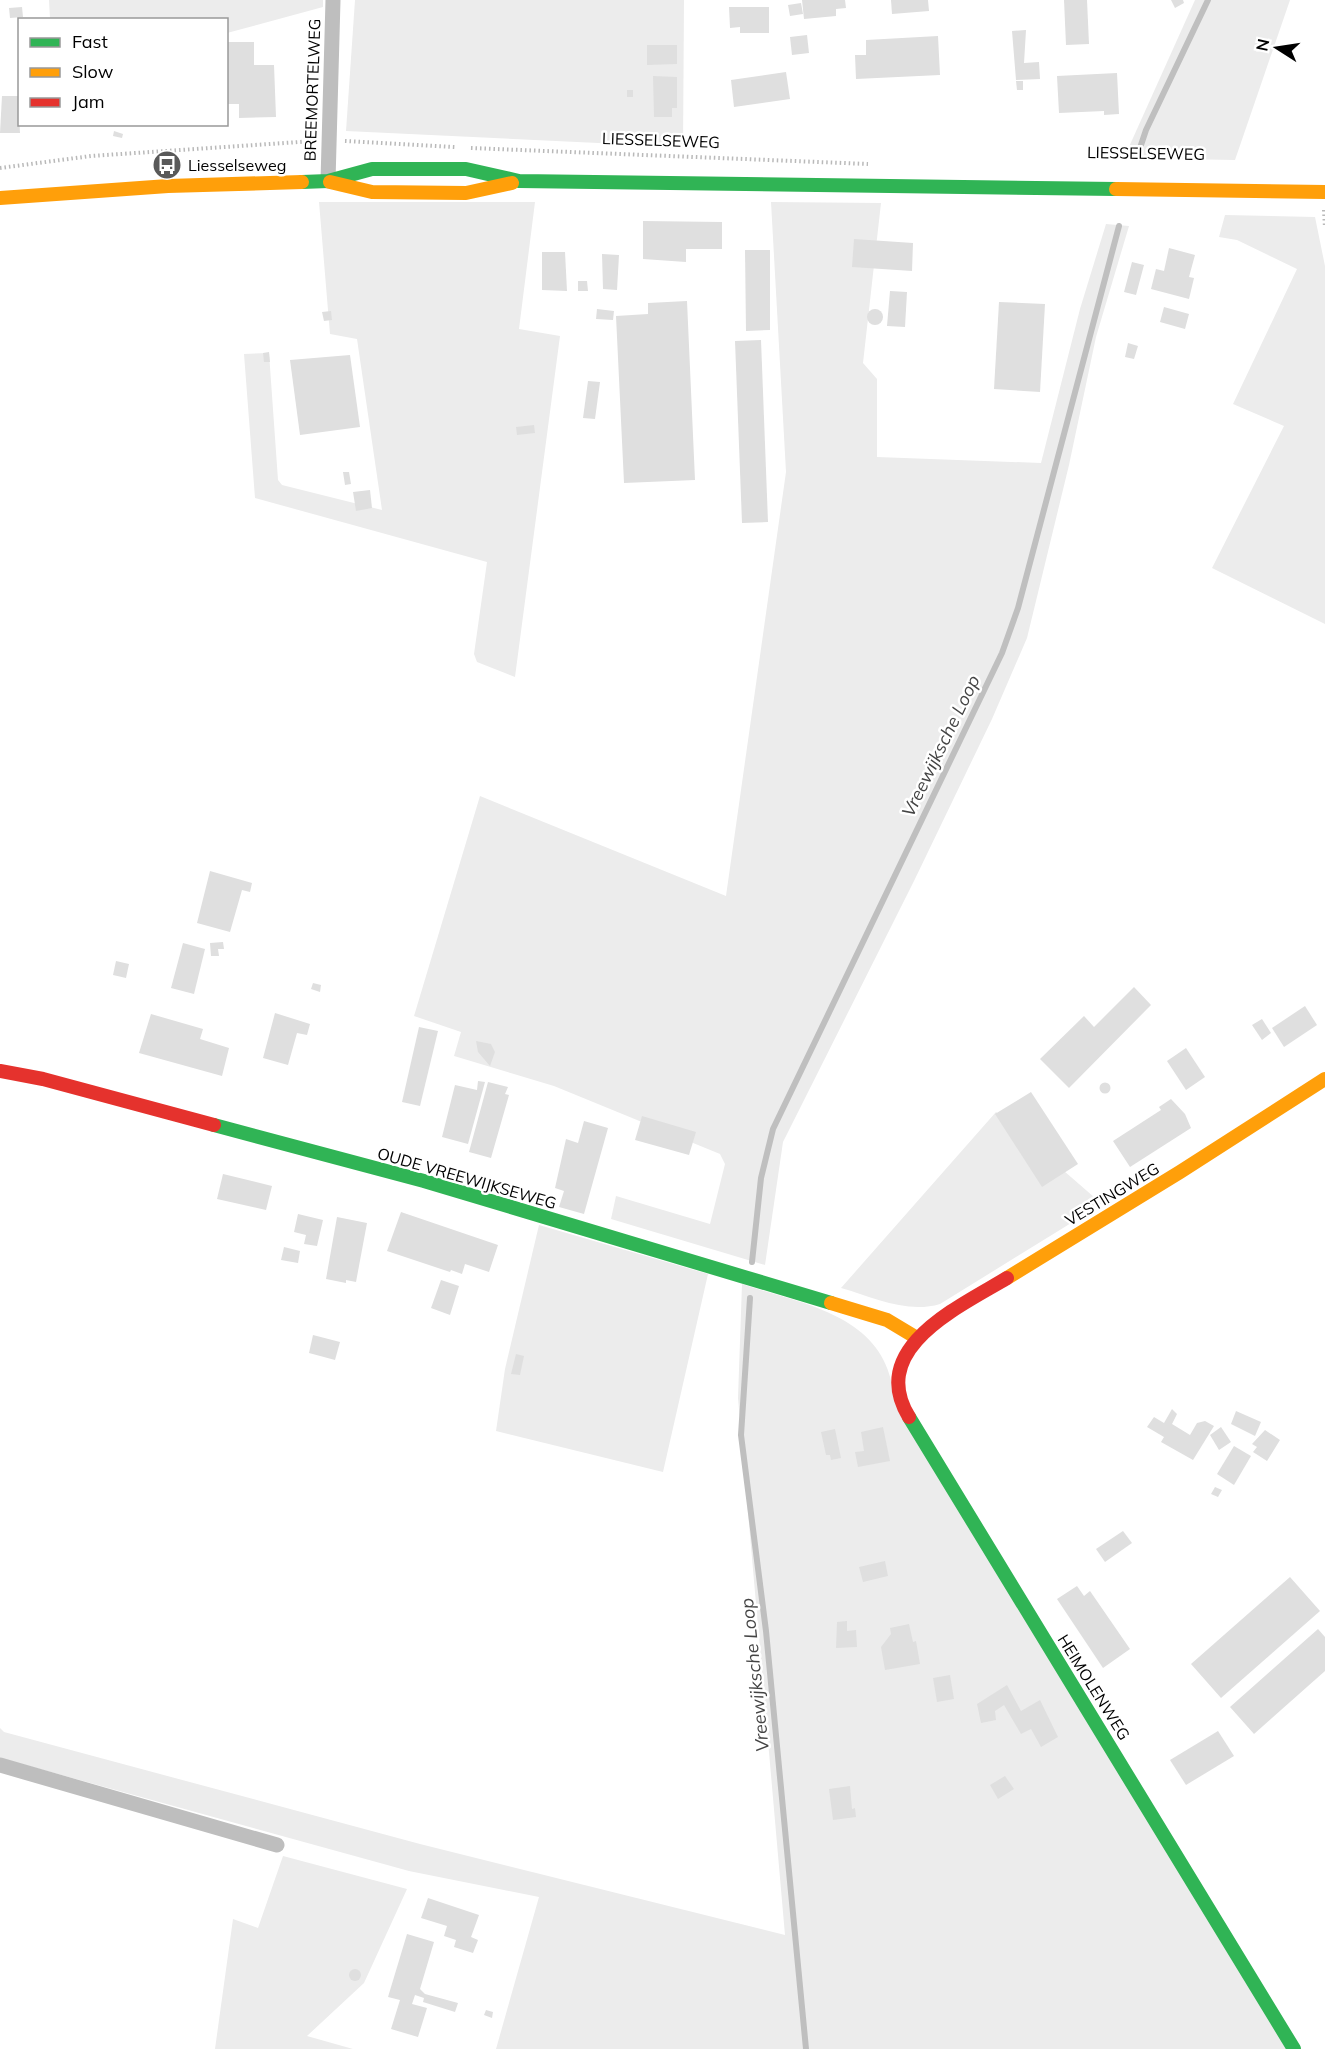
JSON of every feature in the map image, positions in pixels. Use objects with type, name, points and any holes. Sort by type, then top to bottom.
[{"type":"street","name":"BREEMORTELWEG","points":[[328,181],[327,140],[333,0]]},
{"type":"street","points":[[0,198],[168,186],[328,181],[372,169],[466,169],[519,181],[1325,192]]},
{"type":"street","points":[[328,181],[372,192],[465,193],[519,181]]},
{"type":"street","name":"OUDE VREEWIJKSEWEG","points":[[0,1071],[43,1079],[424,1181],[886,1320],[917,1338]]},
{"type":"street","name":"VESTINGWEG","points":[[917,1338],[942,1317],[1180,1173],[1325,1079]]},
{"type":"street","name":"HEIMOLENWEG","points":[[917,1338],[900,1365],[899,1400],[1294,2049]]},
{"type":"street","points":[[0,1765],[277,1845]]},
{"type":"path","points":[[0,168],[92,156],[327,140],[456,147]]},
{"type":"path","name":"LIESSELSEWEG","points":[[468,148],[870,164]]},
{"type":"shaded area","points":[[49,0],[323,0],[323,7],[228,33],[228,18],[50,18]]},
{"type":"shaded area","points":[[355,0],[684,0],[683,147],[346,131]]},
{"type":"shaded area","points":[[1195,0],[1290,0],[1235,160],[1124,158]]},
{"type":"shaded area","points":[[319,202],[535,202],[519,329],[560,336],[515,677],[477,662],[474,654],[487,562],[255,498],[244,354],[269,353],[278,480],[282,485],[382,510],[357,339],[330,334]]},
{"type":"shaded area","points":[[771,202],[881,203],[863,363],[877,379],[877,457],[1041,463],[1080,309],[1106,224],[1129,226],[1096,337],[1069,465],[1027,638],[992,719],[914,881],[783,1142],[765,1265],[611,1219],[616,1196],[710,1224],[725,1164],[720,1154],[554,1086],[454,1056],[461,1032],[414,1016],[480,796],[726,896],[786,472]]},
{"type":"shaded area","points":[[1225,215],[1315,217],[1325,266],[1325,624],[1212,568],[1284,426],[1233,404],[1297,269],[1237,240],[1219,237]]},
{"type":"shaded area","points":[[996,1112],[1102,1204],[940,1304],[928,1307],[903,1306],[841,1288]]},
{"type":"shaded area","points":[[539,1225],[708,1274],[663,1472],[496,1431],[505,1369]]},
{"type":"shaded area","points":[[742,1284],[810,1305],[831,1314],[852,1325],[869,1339],[882,1357],[891,1380],[1289,2049],[496,2049],[539,1897],[409,1871],[0,1758],[0,1728],[4,1732],[420,1844],[785,1935],[738,1398]]},
{"type":"shaded area","points":[[283,1856],[407,1889],[364,1983],[307,2036],[353,2049],[215,2049],[233,1919],[258,1928]]},
{"type":"building","points":[[802,0],[845,0],[846,8],[836,9],[836,16],[804,19]]},
{"type":"building","points":[[891,0],[928,0],[929,11],[892,14]]},
{"type":"building","points":[[1064,0],[1087,0],[1089,44],[1066,45]]},
{"type":"building","points":[[1171,0],[1183,0],[1184,3],[1175,8]]},
{"type":"building","points":[[801,3],[803,14],[790,16],[788,5]]},
{"type":"building","points":[[22,7],[23,17],[10,18],[9,8]]},
{"type":"building","points":[[729,7],[769,7],[769,33],[740,33],[740,27],[730,28]]},
{"type":"building","points":[[1026,30],[1024,63],[1039,62],[1040,79],[1016,80],[1012,31]]},
{"type":"building","points":[[807,35],[809,53],[792,55],[790,37]]},
{"type":"building","points":[[938,36],[940,75],[856,79],[855,55],[866,55],[866,40]]},
{"type":"building","points":[[228,42],[254,42],[254,65],[274,65],[276,117],[239,118],[239,104],[228,104]]},
{"type":"building","points":[[647,45],[677,45],[677,64],[647,65]]},
{"type":"building","points":[[786,72],[790,99],[734,107],[731,80]]},
{"type":"building","points":[[1117,73],[1119,114],[1104,115],[1104,111],[1059,113],[1057,76]]},
{"type":"building","points":[[653,76],[677,77],[677,108],[672,108],[672,117],[654,117]]},
{"type":"building","points":[[1016,81],[1023,81],[1023,90],[1017,90]]},
{"type":"building","points":[[627,90],[633,90],[633,97],[627,97]]},
{"type":"building","points":[[2,96],[18,96],[20,133],[0,133]]},
{"type":"building","points":[[114,131],[123,134],[122,138],[113,136]]},
{"type":"building","points":[[643,221],[722,222],[722,249],[686,249],[686,262],[643,259]]},
{"type":"building","points":[[854,239],[913,243],[912,271],[852,267]]},
{"type":"building","points":[[1169,248],[1195,255],[1189,277],[1194,278],[1189,299],[1151,289],[1156,269],[1164,271]]},
{"type":"building","points":[[745,250],[770,250],[770,330],[746,331]]},
{"type":"building","points":[[542,252],[565,252],[567,291],[542,290]]},
{"type":"building","points":[[602,254],[619,255],[617,290],[603,289]]},
{"type":"building","points":[[1132,262],[1144,265],[1136,295],[1124,292]]},
{"type":"building","points":[[578,281],[587,281],[588,291],[578,291]]},
{"type":"building","points":[[890,291],[907,292],[905,327],[887,326]]},
{"type":"building","points":[[687,301],[695,480],[624,483],[616,316],[648,314],[648,303]]},
{"type":"building","points":[[999,302],[1045,304],[1040,392],[994,389]]},
{"type":"building","points":[[1164,307],[1189,314],[1185,329],[1160,322]]},
{"type":"building","points":[[597,309],[614,311],[613,320],[596,319]]},
{"type":"building","points":[[875,309],[881,311],[883,317],[881,323],[875,325],[869,323],[867,317],[869,311]]},
{"type":"building","points":[[331,311],[332,320],[324,321],[322,312]]},
{"type":"building","points":[[761,340],[768,522],[742,523],[735,341]]},
{"type":"building","points":[[1128,343],[1138,346],[1134,359],[1125,357]]},
{"type":"building","points":[[269,352],[270,362],[264,362],[263,353]]},
{"type":"building","points":[[350,355],[360,427],[300,435],[290,360]]},
{"type":"building","points":[[588,381],[600,382],[595,419],[583,418]]},
{"type":"building","points":[[534,425],[535,433],[517,435],[516,427]]},
{"type":"building","points":[[343,472],[349,472],[351,484],[345,485]]},
{"type":"building","points":[[370,490],[372,508],[356,511],[353,492]]},
{"type":"building","points":[[210,871],[252,883],[250,892],[242,890],[230,932],[197,923]]},
{"type":"building","points":[[223,942],[224,949],[218,949],[219,956],[211,956],[210,943]]},
{"type":"building","points":[[183,943],[205,949],[194,994],[171,988]]},
{"type":"building","points":[[116,961],[129,964],[126,978],[113,975]]},
{"type":"building","points":[[313,983],[321,985],[320,992],[311,989]]},
{"type":"building","points":[[1134,987],[1151,1005],[1069,1088],[1040,1059],[1084,1016],[1094,1027]]},
{"type":"building","points":[[1305,1006],[1317,1025],[1284,1047],[1272,1028]]},
{"type":"building","points":[[275,1013],[310,1024],[307,1035],[297,1033],[288,1065],[263,1058]]},
{"type":"building","points":[[151,1014],[203,1029],[200,1039],[229,1048],[222,1076],[139,1053]]},
{"type":"building","points":[[1262,1019],[1271,1033],[1262,1040],[1252,1025]]},
{"type":"building","points":[[419,1027],[438,1031],[420,1106],[402,1102]]},
{"type":"building","points":[[476,1041],[491,1044],[495,1052],[490,1066],[478,1052]]},
{"type":"building","points":[[1186,1048],[1205,1077],[1186,1090],[1167,1061]]},
{"type":"building","points":[[478,1081],[485,1082],[468,1144],[442,1137],[455,1085],[477,1090]]},
{"type":"building","points":[[488,1082],[508,1087],[505,1094],[509,1095],[491,1158],[469,1152]]},
{"type":"building","points":[[1105,1082],[1111,1088],[1105,1094],[1099,1088]]},
{"type":"building","points":[[1031,1092],[1078,1164],[1042,1187],[995,1114]]},
{"type":"building","points":[[1171,1099],[1185,1114],[1191,1128],[1130,1167],[1113,1141],[1161,1110],[1159,1107]]},
{"type":"building","points":[[642,1116],[696,1132],[689,1155],[635,1140]]},
{"type":"building","points":[[584,1121],[608,1128],[584,1214],[559,1207],[564,1191],[555,1188],[566,1139],[578,1143]]},
{"type":"building","points":[[223,1174],[272,1186],[266,1210],[217,1199]]},
{"type":"building","points":[[401,1212],[498,1245],[489,1272],[465,1264],[462,1274],[451,1270],[450,1272],[387,1251]]},
{"type":"building","points":[[298,1214],[323,1220],[317,1246],[304,1244],[306,1235],[294,1232]]},
{"type":"building","points":[[337,1217],[367,1223],[356,1282],[346,1280],[346,1283],[326,1279]]},
{"type":"building","points":[[284,1247],[300,1251],[298,1263],[281,1260]]},
{"type":"building","points":[[441,1280],[459,1286],[450,1315],[431,1308]]},
{"type":"building","points":[[313,1335],[340,1342],[335,1360],[309,1353]]},
{"type":"building","points":[[516,1354],[524,1356],[520,1375],[511,1374]]},
{"type":"building","points":[[1172,1409],[1177,1414],[1172,1424],[1190,1435],[1197,1423],[1205,1421],[1214,1426],[1193,1460],[1161,1442],[1164,1437],[1147,1427],[1154,1417],[1164,1423]]},
{"type":"building","points":[[1236,1411],[1261,1422],[1255,1436],[1231,1424]]},
{"type":"building","points":[[883,1427],[890,1461],[858,1467],[855,1452],[864,1451],[861,1432]]},
{"type":"building","points":[[1221,1427],[1231,1442],[1219,1450],[1210,1435]]},
{"type":"building","points":[[835,1429],[841,1458],[831,1460],[830,1455],[826,1455],[821,1432]]},
{"type":"building","points":[[1265,1430],[1280,1440],[1267,1461],[1253,1452],[1257,1447],[1252,1444]]},
{"type":"building","points":[[1234,1446],[1251,1456],[1234,1485],[1217,1474]]},
{"type":"building","points":[[1215,1487],[1222,1490],[1218,1497],[1211,1494]]},
{"type":"building","points":[[1123,1531],[1132,1543],[1105,1562],[1096,1549]]},
{"type":"building","points":[[885,1561],[888,1576],[863,1582],[859,1567]]},
{"type":"building","points":[[1290,1577],[1320,1611],[1221,1698],[1191,1664]]},
{"type":"building","points":[[1077,1586],[1084,1596],[1090,1591],[1130,1649],[1103,1668],[1057,1599]]},
{"type":"building","points":[[847,1621],[847,1631],[856,1630],[857,1647],[836,1648],[837,1622]]},
{"type":"building","points":[[909,1624],[913,1642],[916,1641],[920,1664],[885,1670],[881,1647],[891,1634],[890,1628]]},
{"type":"building","points":[[1318,1629],[1325,1637],[1325,1671],[1254,1734],[1230,1707]]},
{"type":"building","points":[[950,1675],[954,1699],[937,1702],[933,1678]]},
{"type":"building","points":[[1007,1685],[1021,1711],[1040,1700],[1058,1737],[1041,1747],[1031,1729],[1021,1734],[1004,1705],[995,1711],[996,1720],[981,1723],[977,1704]]},
{"type":"building","points":[[1218,1731],[1234,1756],[1186,1785],[1170,1760]]},
{"type":"building","points":[[1005,1776],[1014,1789],[998,1799],[990,1785]]},
{"type":"building","points":[[850,1786],[852,1809],[855,1808],[856,1817],[833,1820],[829,1789]]},
{"type":"building","points":[[428,1898],[479,1915],[471,1937],[478,1940],[473,1953],[454,1947],[456,1940],[444,1936],[447,1926],[421,1918]]},
{"type":"building","points":[[407,1934],[434,1942],[420,1989],[425,1994],[458,2003],[455,2012],[423,2002],[424,1998],[415,1995],[412,2004],[427,2008],[418,2037],[391,2029],[400,2000],[388,1997]]},
{"type":"building","points":[[357,1969],[361,1975],[357,1981],[353,1981],[349,1973]]},
{"type":"building","points":[[486,2010],[493,2012],[492,2018],[484,2015]]},
{"type":"waterway","name":"Vreewijksche Loop","points":[[1137,157],[1146,130],[1208,0]]},
{"type":"waterway","name":"Vreewijksche Loop","points":[[752,1262],[761,1178],[773,1129],[1002,653],[1018,608],[1119,226]]},
{"type":"waterway","name":"Vreewijksche Loop","points":[[750,1298],[741,1435],[766,1631],[806,2049]]},
{"type":"traffic: fast","points":[[302,182],[328,181],[372,169],[466,169],[519,181],[1116,189]]},
{"type":"traffic: fast","points":[[214,1125],[424,1181],[831,1303]]},
{"type":"traffic: fast","points":[[909,1417],[1294,2049]]},
{"type":"traffic: slow","points":[[0,198],[168,186],[302,182]]},
{"type":"traffic: slow","points":[[330,182],[372,192],[466,193],[512,183]]},
{"type":"traffic: slow","points":[[1116,189],[1325,192]]},
{"type":"traffic: slow","points":[[1007,1278],[1180,1172],[1325,1079]]},
{"type":"traffic: slow","points":[[831,1303],[887,1320],[917,1338]]},
{"type":"traffic: jam","points":[[0,1071],[43,1079],[214,1125]]},
{"type":"traffic: jam","points":[[909,1417],[899,1392],[900,1370],[909,1350],[924,1332],[944,1317],[1007,1278]]},
{"type":"place","name":"Liesselseweg","points":[[167,165]]}]
